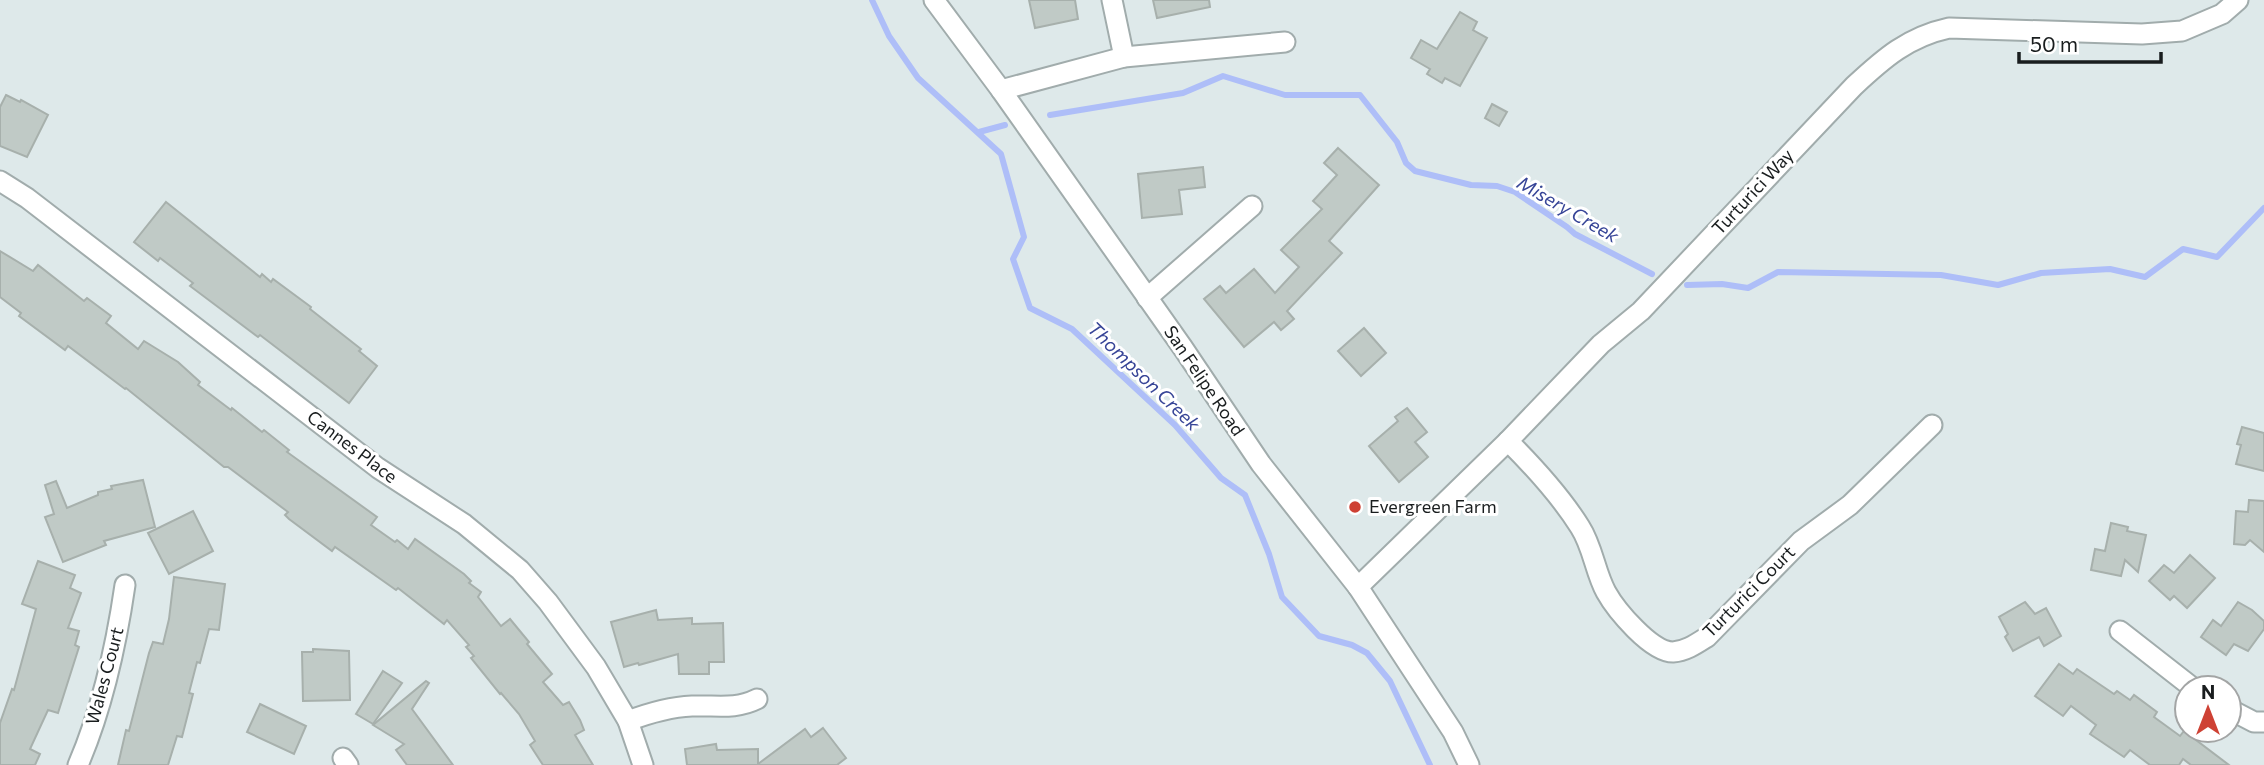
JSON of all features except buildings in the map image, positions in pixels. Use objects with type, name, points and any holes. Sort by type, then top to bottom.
[{"type":"street","name":"San Felipe Road","points":[[934,0],[1001,90],[1261,464],[1358,587],[1453,732],[1469,765]]},
{"type":"street","points":[[1112,0],[1124,57]]},
{"type":"street","name":"Turturici Way","points":[[1358,587],[1508,441],[1601,344],[1641,311],[1853,86],[1895,51],[1924,33],[1949,28],[2142,34],[2182,31],[2222,14],[2238,0]]},
{"type":"street","points":[[1001,90],[1124,57],[1286,42]]},
{"type":"street","name":"Cannes Place","points":[[0,181],[27,198],[378,468],[464,524],[507,559],[555,610],[596,667],[628,721],[643,765]]},
{"type":"street","points":[[1147,298],[1252,205]]},
{"type":"street","name":"Turturici Court","points":[[1508,441],[1542,475],[1562,500],[1582,531],[1606,592],[1619,612],[1655,646],[1671,652],[1691,648],[1707,637],[1801,541],[1850,505],[1932,425]]},
{"type":"street","name":"Wales Court","points":[[78,765],[110,668],[125,585]]},
{"type":"street","points":[[2120,631],[2175,674]]},
{"type":"street","points":[[628,721],[660,710],[696,706],[737,707],[757,699]]},
{"type":"street","points":[[2243,716],[2254,722],[2264,722]]},
{"type":"waterway","name":"Thompson Creek","points":[[872,0],[889,36],[918,78],[1001,154],[1024,237],[1013,259],[1030,308],[1072,329],[1175,425],[1221,478],[1245,495],[1269,554],[1282,597],[1319,636],[1352,645],[1367,653],[1390,681],[1430,765]]},
{"type":"waterway","name":"Misery Creek","points":[[1050,115],[1183,93],[1223,76],[1285,95],[1360,95],[1397,142],[1406,163],[1415,171],[1471,185],[1497,186],[1515,192],[1575,234],[1652,274]]},
{"type":"waterway","name":"Misery Creek","points":[[979,132],[1005,125]]},
{"type":"waterway","name":"Misery Creek","points":[[1687,285],[1722,284],[1748,288],[1778,272],[1941,275],[1998,285],[2041,273],[2110,269],[2145,277],[2183,249],[2217,257],[2264,208]]},
{"type":"place","name":"Evergreen Farm","points":[[1355,507]]}]
